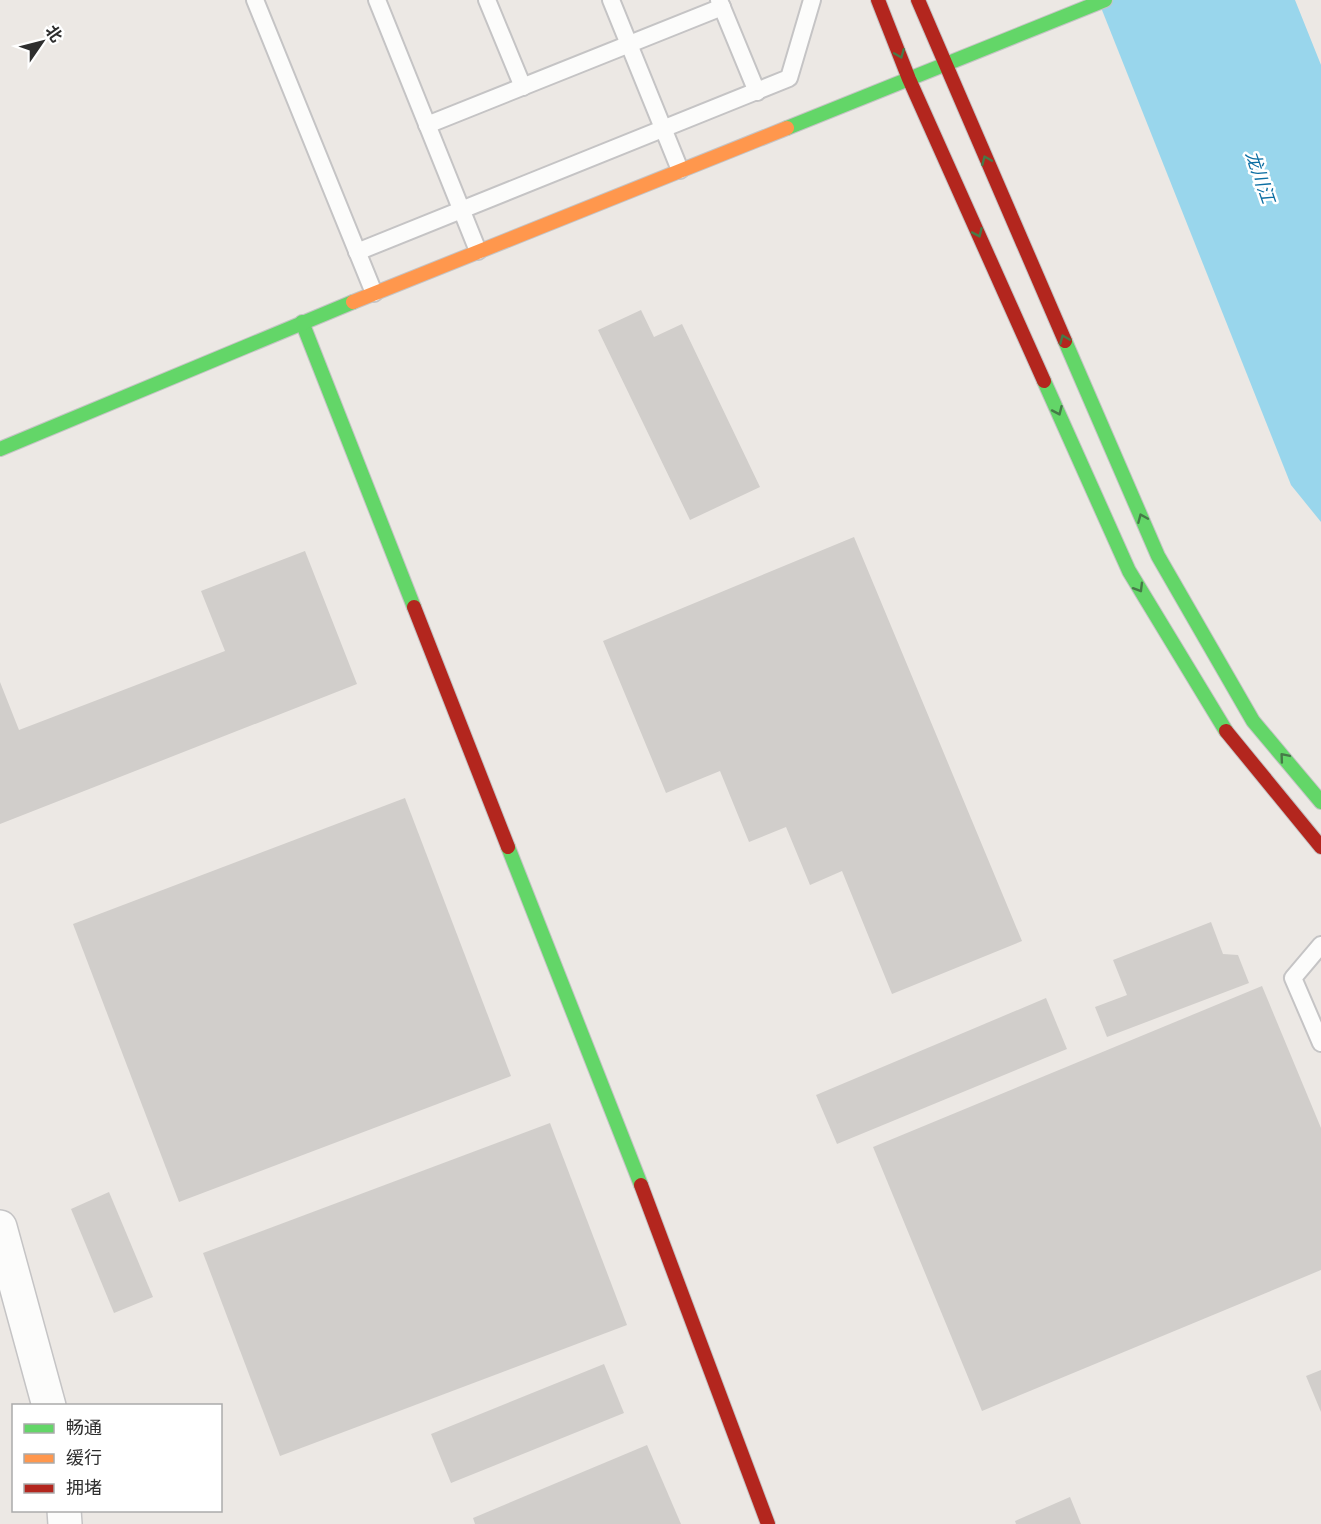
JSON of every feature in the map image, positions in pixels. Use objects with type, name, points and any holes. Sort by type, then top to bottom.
[{"type":"main road","points":[[878,0],[909,79],[1129,571],[1230,738],[1321,847]]},
{"type":"main road","points":[[918,0],[1158,556],[1253,721],[1321,802]]},
{"type":"main road","points":[[0,449],[302,322],[1105,0]]},
{"type":"main road","points":[[302,322],[655,1223],[768,1524]]},
{"type":"street","points":[[0,1227],[48,1404]]},
{"type":"lane","points":[[255,0],[374,293]]},
{"type":"lane","points":[[377,0],[478,251]]},
{"type":"lane","points":[[487,0],[523,87]]},
{"type":"lane","points":[[611,0],[680,170]]},
{"type":"lane","points":[[357,252],[789,78],[812,0]]},
{"type":"lane","points":[[427,125],[629,44],[721,4],[757,92]]},
{"type":"lane","points":[[1321,945],[1293,978],[1321,1043]]},
{"type":"water","name":"龙川江","points":[[1098,0],[1295,0],[1321,65],[1321,522],[1291,485]]},
{"type":"building","points":[[641,310],[654,337],[682,324],[760,487],[690,520],[598,330]]},
{"type":"building","points":[[854,537],[1022,941],[892,994],[842,871],[810,885],[786,827],[749,842],[720,771],[666,793],[603,641]]},
{"type":"building","points":[[305,551],[357,684],[0,824],[0,682],[19,730],[225,651],[201,591]]},
{"type":"building","points":[[405,798],[511,1076],[179,1202],[73,924]]},
{"type":"building","points":[[1211,922],[1223,954],[1238,955],[1249,983],[1107,1037],[1095,1007],[1127,995],[1113,960]]},
{"type":"building","points":[[1262,986],[1321,1128],[1321,1270],[982,1411],[873,1147]]},
{"type":"building","points":[[1046,998],[1067,1049],[837,1144],[816,1095]]},
{"type":"building","points":[[550,1123],[627,1325],[280,1456],[203,1253]]},
{"type":"building","points":[[109,1192],[153,1297],[114,1313],[71,1209]]},
{"type":"building","points":[[604,1364],[624,1413],[451,1483],[431,1434]]},
{"type":"building","points":[[1321,1370],[1321,1412],[1306,1376]]},
{"type":"building","points":[[647,1445],[681,1524],[475,1524],[473,1518]]},
{"type":"building","points":[[1070,1497],[1081,1524],[1016,1524],[1015,1521]]},
{"type":"traffic: fast","points":[[787,128],[1105,0]]},
{"type":"traffic: fast","points":[[0,449],[353,302]]},
{"type":"traffic: fast","points":[[302,322],[414,607]]},
{"type":"traffic: fast","points":[[1065,341],[1158,556],[1253,721],[1321,802]]},
{"type":"traffic: fast","points":[[1044,381],[1129,571],[1226,731]]},
{"type":"traffic: fast","points":[[508,847],[641,1185]]},
{"type":"traffic: slow","points":[[353,302],[787,128]]},
{"type":"traffic: jam","points":[[878,0],[909,79],[1044,381]]},
{"type":"traffic: jam","points":[[918,0],[1065,341]]},
{"type":"traffic: jam","points":[[414,607],[508,847]]},
{"type":"traffic: jam","points":[[1226,731],[1321,847]]},
{"type":"traffic: jam","points":[[641,1185],[768,1524]]}]
